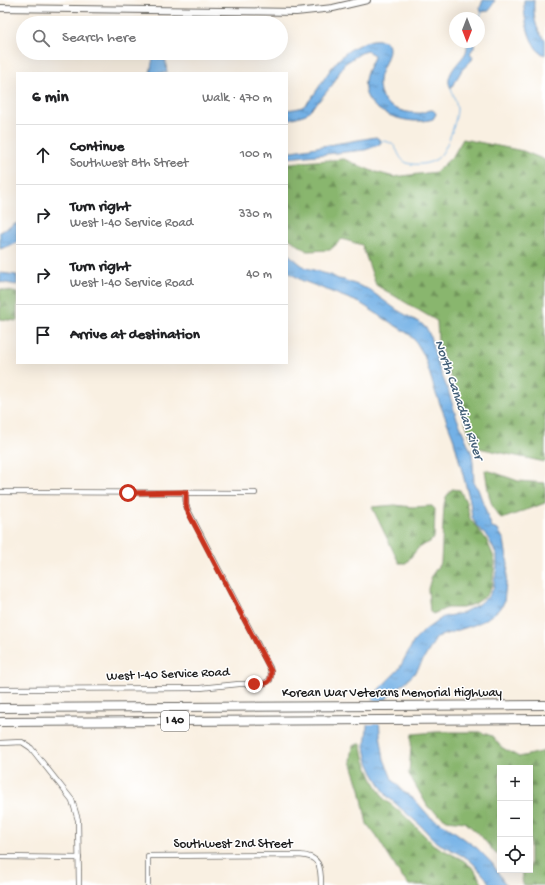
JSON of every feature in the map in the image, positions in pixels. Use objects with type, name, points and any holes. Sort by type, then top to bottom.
[{"type":"highway","name":"Korean War Veterans Memorial Highway","points":[[0,708],[545,705]]},
{"type":"highway","name":"Korean War Veterans Memorial Highway","points":[[0,722],[545,719]]},
{"type":"main road","points":[[0,8],[296,12],[333,8],[367,0]]},
{"type":"street","points":[[0,492],[255,493]]},
{"type":"street","name":"West I-40 Service Road","points":[[0,689],[200,688],[239,684],[263,684],[270,680],[270,668],[188,512],[186,505],[186,492]]},
{"type":"street","points":[[0,743],[22,742],[32,748],[72,800],[78,820],[79,885]]},
{"type":"street","name":"Southwest 2nd Street","points":[[148,885],[148,856],[298,855],[309,856],[317,861],[320,867],[321,885]]},
{"type":"street","points":[[0,857],[79,858]]},
{"type":"green space","points":[[463,139],[523,151],[545,160],[545,462],[474,447],[438,341],[437,321],[376,285],[362,245],[342,239],[330,250],[307,251],[288,238],[288,163],[344,159],[372,171],[394,177],[436,172],[453,156]]},
{"type":"green space","points":[[0,289],[16,293],[16,321],[0,319]]},
{"type":"green space","points":[[485,470],[518,481],[545,483],[545,503],[502,519],[497,514],[491,503]]},
{"type":"green space","points":[[452,489],[460,490],[466,502],[470,519],[486,539],[493,555],[495,563],[492,585],[487,595],[476,603],[463,608],[447,608],[433,614],[430,612],[428,589],[432,575],[441,562],[444,505],[446,497]]},
{"type":"green space","points":[[395,505],[412,507],[432,506],[435,509],[434,538],[430,542],[419,547],[406,563],[399,563],[372,507]]},
{"type":"green space","points":[[436,732],[480,732],[492,736],[501,747],[519,757],[545,751],[545,885],[523,885],[521,873],[533,873],[533,765],[497,765],[496,854],[481,836],[465,822],[447,820],[428,807],[409,774],[412,734]]},
{"type":"green space","points":[[361,743],[365,761],[373,780],[384,799],[405,816],[434,845],[463,860],[474,869],[483,885],[409,885],[401,876],[377,837],[367,824],[360,789],[351,761],[353,746]]},
{"type":"water","points":[[483,0],[495,0],[489,11],[481,12],[480,8]]},
{"type":"water","points":[[524,0],[534,0],[535,22],[539,32],[545,40],[545,55],[539,52],[531,39],[526,22]]},
{"type":"water","points":[[372,40],[381,40],[386,42],[389,46],[389,52],[379,80],[380,92],[384,101],[392,107],[407,112],[419,113],[432,110],[436,114],[433,119],[414,121],[403,119],[383,112],[374,106],[368,99],[365,90],[368,69],[374,57],[374,55],[367,51],[361,53],[344,64],[333,84],[306,114],[288,120],[288,110],[300,108],[306,104],[338,60],[347,52]]},
{"type":"water","points":[[467,48],[473,48],[470,53],[473,57],[472,60],[462,70],[451,88],[449,83],[450,74]]},
{"type":"water","points":[[153,60],[166,60],[167,72],[150,72]]},
{"type":"water","points":[[376,137],[381,143],[365,150],[288,158],[288,152]]},
{"type":"water","points":[[16,224],[16,243],[0,249],[0,232]]},
{"type":"water","points":[[288,254],[304,267],[331,275],[338,279],[368,289],[397,310],[422,324],[427,329],[438,366],[448,390],[456,416],[472,454],[474,484],[478,489],[492,528],[498,530],[504,540],[508,565],[504,602],[501,608],[485,620],[474,625],[437,637],[416,672],[383,703],[379,716],[384,759],[392,779],[404,792],[414,799],[430,817],[448,827],[477,848],[492,863],[506,885],[490,885],[486,878],[467,858],[436,842],[421,826],[387,796],[368,762],[365,747],[368,716],[373,700],[379,689],[399,669],[414,641],[425,630],[443,617],[462,613],[488,597],[493,589],[497,567],[497,555],[488,538],[476,525],[472,517],[470,501],[453,437],[436,394],[424,355],[410,335],[360,303],[301,280],[288,272]]},
{"type":"water","points":[[0,273],[16,275],[16,285],[0,282]]},
{"type":"pier","points":[[370,701],[387,701],[382,710],[381,724],[365,724]]},
{"type":"waterway","points":[[381,141],[395,146],[400,157],[407,163],[424,164],[439,157],[451,134],[457,114],[451,88]]},
{"type":"route","points":[[128,493],[186,492],[186,505],[188,512],[271,671],[271,677],[268,682],[263,684],[254,684]]},
{"type":"water label","name":"North Canadian River","points":[[458,400]]}]
